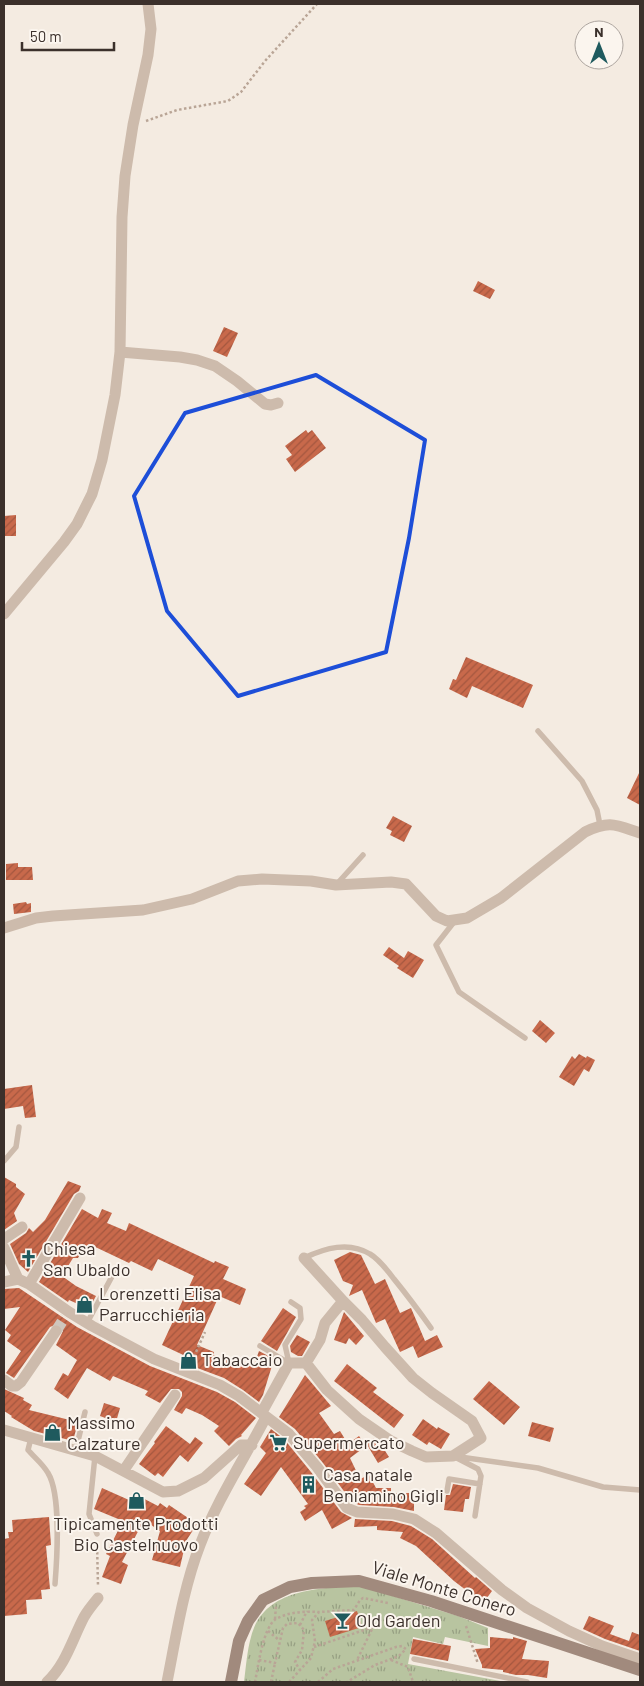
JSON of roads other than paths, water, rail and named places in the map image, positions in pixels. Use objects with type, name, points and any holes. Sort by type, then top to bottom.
[{"type":"street","points":[[4,614],[77,524],[92,494],[102,460],[115,395],[120,352],[122,217],[125,176],[133,125],[148,55],[151,29],[148,4]]},
{"type":"street","points":[[120,352],[180,357],[215,366],[265,404],[278,403]]},
{"type":"street","points":[[4,928],[36,918],[142,910],[192,899],[238,881],[262,878],[311,881],[336,885],[391,882],[406,884],[436,916],[447,921],[455,920],[467,918],[501,898],[585,832],[600,825],[615,824],[640,833]]},
{"type":"street","points":[[23,1282],[80,1198]]},
{"type":"street","points":[[4,1239],[22,1226]]},
{"type":"street","points":[[4,1248],[23,1282],[67,1315],[87,1322],[154,1358],[220,1385],[264,1414],[289,1434],[317,1467],[347,1508],[352,1511],[393,1514],[414,1519],[436,1533],[502,1590],[527,1608],[569,1631],[602,1646],[640,1659]]},
{"type":"street","points":[[304,1258],[413,1378],[472,1421],[481,1438],[453,1456],[426,1457],[392,1441],[359,1420],[327,1390],[306,1363]]},
{"type":"street","points":[[4,1282],[23,1282]]},
{"type":"street","points":[[306,1363],[320,1340],[325,1323],[343,1301]]},
{"type":"street","points":[[4,1380],[12,1386],[16,1386],[56,1331]]},
{"type":"street","points":[[167,1682],[190,1573],[213,1515],[252,1445],[264,1414],[289,1363],[306,1363]]},
{"type":"street","points":[[124,1470],[176,1395]]},
{"type":"street","points":[[4,1430],[76,1449],[95,1456],[163,1492],[178,1491],[204,1478],[240,1445],[252,1445]]},
{"type":"street","name":"Viale Monte Conero","points":[[231,1682],[239,1641],[248,1621],[263,1600],[290,1588],[312,1583],[359,1581],[409,1594],[640,1670]]},
{"type":"street","points":[[47,1682],[66,1657],[84,1616],[98,1598]]},
{"type":"lane","points":[[538,731],[582,781],[598,810],[600,825]]},
{"type":"lane","points":[[627,828],[640,827]]},
{"type":"lane","points":[[336,885],[363,855]]},
{"type":"lane","points":[[455,920],[436,945],[459,992],[525,1038]]},
{"type":"lane","points":[[4,1161],[16,1146],[19,1127]]},
{"type":"lane","points":[[304,1258],[321,1250],[346,1246],[358,1248],[371,1254],[409,1296],[431,1328]]},
{"type":"lane","points":[[87,1322],[116,1269]]},
{"type":"lane","points":[[289,1363],[285,1345],[301,1319],[300,1308],[291,1302]]},
{"type":"lane","points":[[260,1346],[289,1363]]},
{"type":"lane","points":[[76,1449],[85,1412]]},
{"type":"lane","points":[[31,1438],[28,1450],[48,1472],[53,1484],[58,1543],[55,1584]]},
{"type":"lane","points":[[95,1456],[89,1514],[97,1534]]},
{"type":"lane","points":[[453,1456],[478,1469],[481,1476],[476,1516]]},
{"type":"lane","points":[[453,1456],[538,1468],[604,1487],[640,1490]]},
{"type":"lane","points":[[447,1491],[449,1479],[480,1484]]},
{"type":"lane","points":[[414,1659],[526,1682]]},
{"type":"tunnel","points":[[56,1331],[65,1317]]},
{"type":"place","name":"Chiesa San Ubaldo","points":[[29,1259]]},
{"type":"place","name":"Lorenzetti Elisa Parrucchieria","points":[[85,1304]]},
{"type":"place","name":"Tabaccaio","points":[[188,1360]]},
{"type":"place","name":"Massimo Calzature","points":[[53,1433]]},
{"type":"place","name":"Supermercato","points":[[279,1443]]},
{"type":"place","name":"Casa natale Beniamino Gigli","points":[[309,1485]]},
{"type":"place","name":"Tipicamente Prodotti Bio Castelnuovo","points":[[136,1501]]},
{"type":"place","name":"Old Garden","points":[[342,1621]]}]
